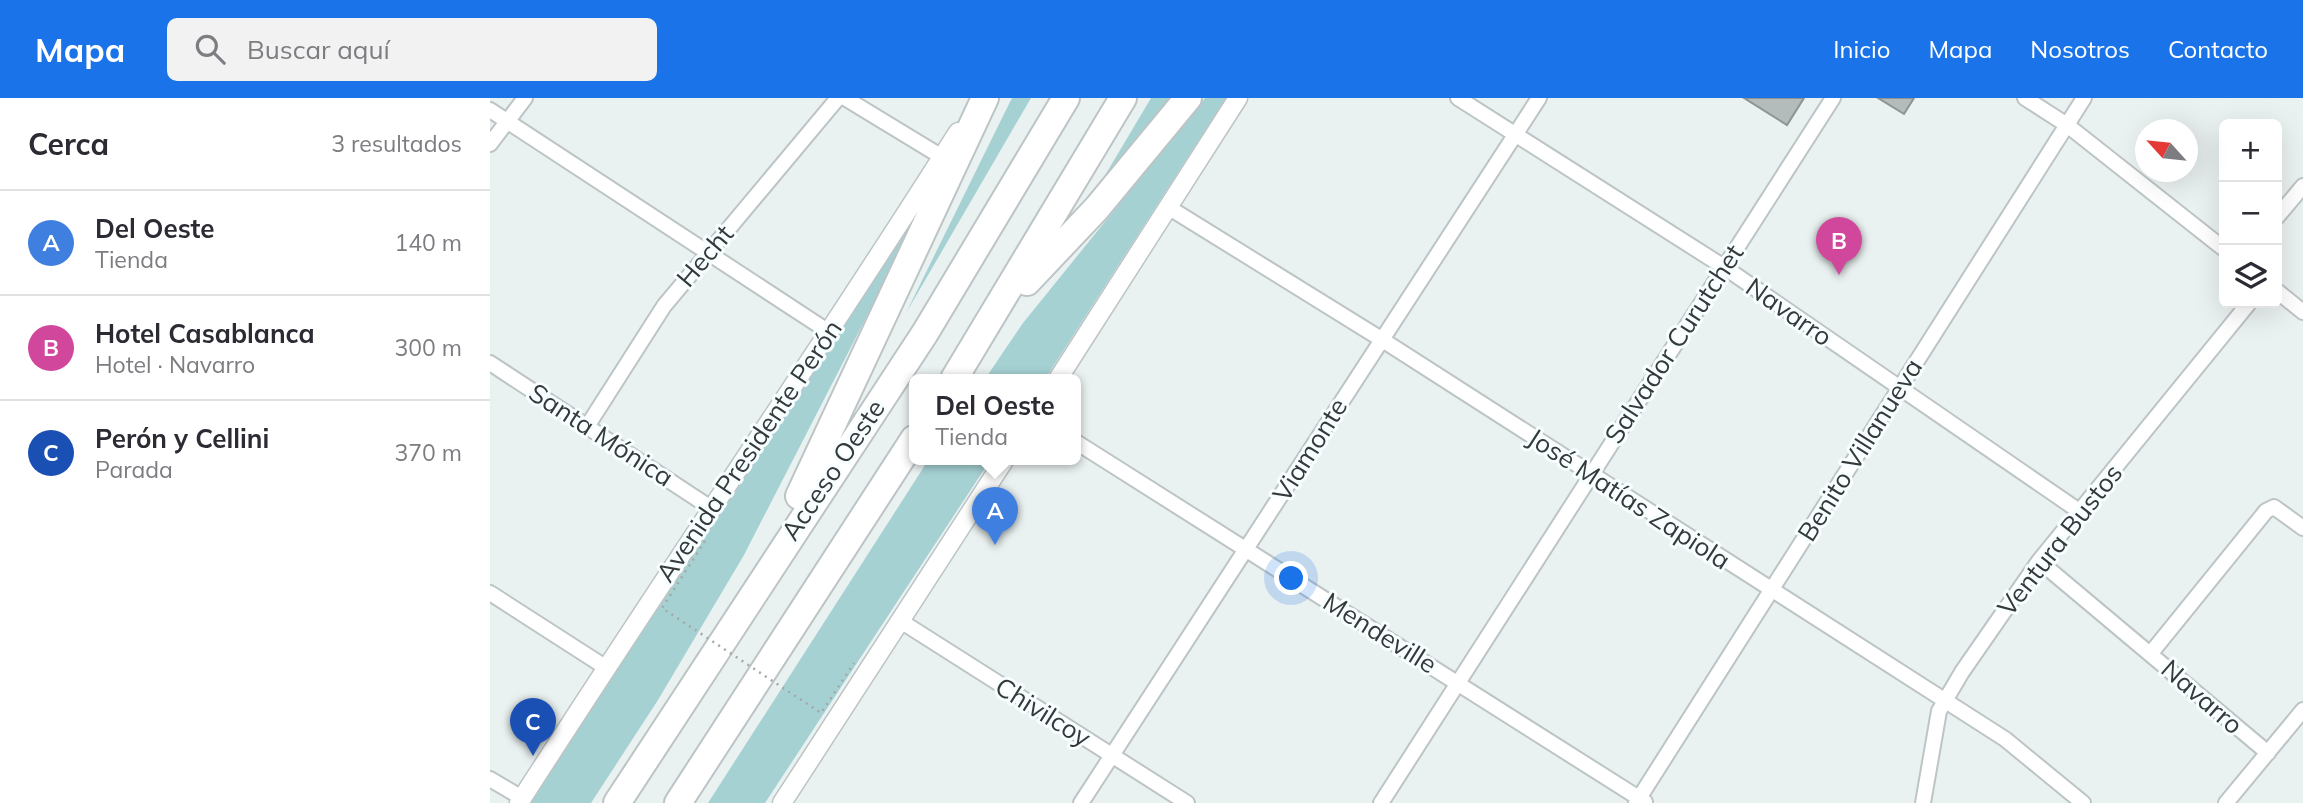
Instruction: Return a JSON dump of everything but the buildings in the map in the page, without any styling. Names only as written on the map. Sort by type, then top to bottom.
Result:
[{"type":"highway","points":[[743,607],[811,472],[985,98]]},
{"type":"highway","name":"Acceso Oeste","points":[[617,803],[925,333],[1066,98]]},
{"type":"highway","points":[[957,374],[1124,98]]},
{"type":"highway","points":[[992,319],[1097,208],[1188,98]]},
{"type":"highway","name":"Acceso Oeste","points":[[678,803],[909,448]]},
{"type":"street","points":[[490,144],[525,98]]},
{"type":"street","name":"Hecht","points":[[588,425],[664,306],[838,98]]},
{"type":"street","points":[[845,98],[942,157]]},
{"type":"street","name":"Avenida Presidente Perón","points":[[521,800],[605,667],[829,332],[979,98]]},
{"type":"street","points":[[1061,374],[1238,98]]},
{"type":"street","name":"Navarro","points":[[1458,98],[1724,267],[2079,511]]},
{"type":"street","name":"Viamonte","points":[[1082,803],[1539,98]]},
{"type":"street","name":"Salvador Curutchet","points":[[1381,803],[1590,473],[1833,98]]},
{"type":"street","points":[[2025,98],[2067,125],[2219,245]]},
{"type":"street","name":"Benito Villanueva","points":[[1641,801],[1770,591],[2084,98]]},
{"type":"street","points":[[490,110],[829,332]]},
{"type":"street","points":[[2282,211],[2303,186]]},
{"type":"street","name":"José Matías Zapiola","points":[[1168,207],[1381,339],[1770,591],[2005,739],[2083,803]]},
{"type":"street","points":[[2282,295],[2303,312]]},
{"type":"street","name":"Ventura Bustos","points":[[1923,803],[1937,721],[1945,700],[2039,561],[2245,308]]},
{"type":"street","name":"Santa Mónica","points":[[490,363],[711,508]]},
{"type":"street","name":"Mendeville","points":[[1081,445],[1458,681],[1641,801]]},
{"type":"street","points":[[782,803],[1001,465]]},
{"type":"street","points":[[2151,653],[2266,511],[2274,507],[2303,528]]},
{"type":"street","name":"Navarro","points":[[2039,561],[2267,753]]},
{"type":"street","points":[[490,593],[605,667]]},
{"type":"street","name":"Chivilcoy","points":[[899,621],[1187,803]]},
{"type":"street","points":[[2226,803],[2303,710]]},
{"type":"street","points":[[490,779],[521,800]]},
{"type":"path","points":[[705,541],[662,608],[821,713],[854,663]]},
{"type":"shaded area","points":[[1012,98],[1031,98],[906,313],[1002,118]]},
{"type":"shaded area","points":[[1151,98],[1178,98],[1088,204]]},
{"type":"shaded area","points":[[1205,98],[1226,98],[1048,374],[988,374],[1023,323]]},
{"type":"shaded area","points":[[928,188],[904,244],[744,555],[658,700],[591,803],[527,803]]},
{"type":"shaded area","points":[[925,465],[987,465],[765,803],[708,803]]},
{"type":"place","name":"Hotel Casablanca","points":[[1839,275]]},
{"type":"place","name":"Del Oeste","points":[[995,545]]},
{"type":"place","name":"Perón y Cellini","points":[[533,756]]}]
